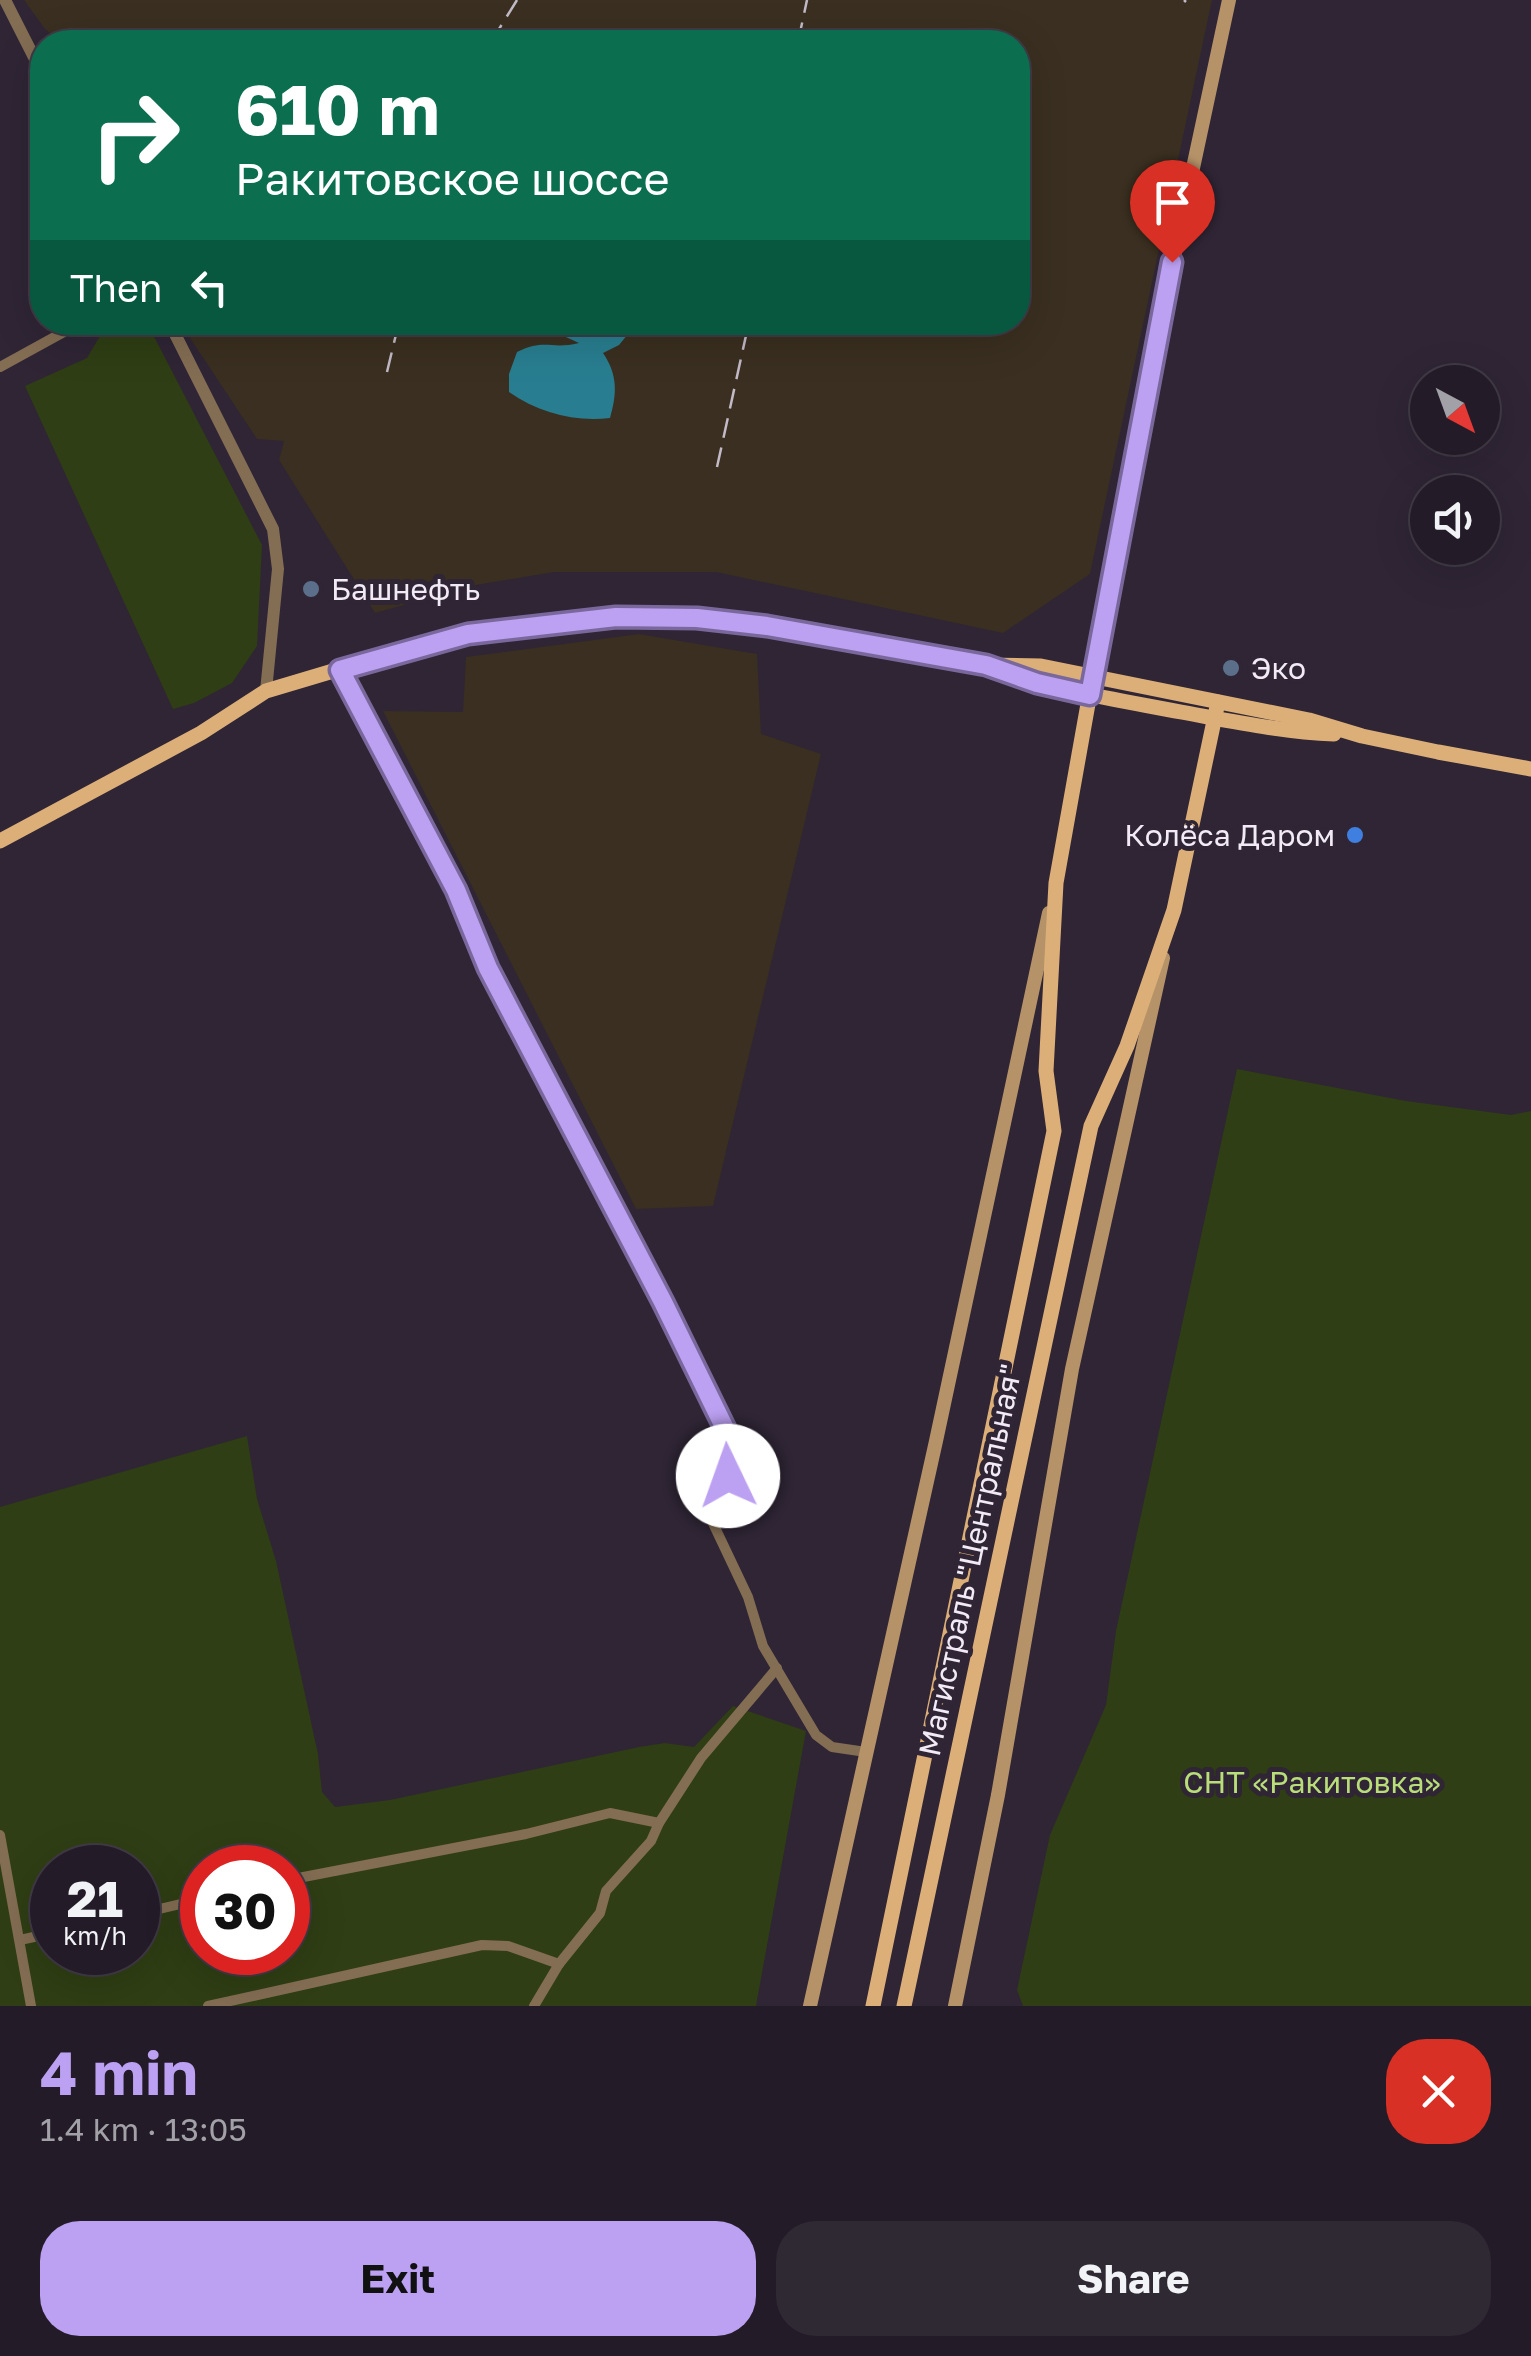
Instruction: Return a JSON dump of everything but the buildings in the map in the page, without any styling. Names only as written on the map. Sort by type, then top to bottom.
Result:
[{"type":"main road","points":[[1093,676],[1162,312],[1229,0]]},
{"type":"main road","points":[[0,841],[186,742],[266,691],[468,634],[616,617],[697,618],[767,626],[986,665],[1042,666],[1313,733],[1362,736],[1531,769]]},
{"type":"main road","points":[[986,665],[1037,683],[1090,695],[1216,710]]},
{"type":"main road","name":"Магистраль \"Центральная\"","points":[[873,2006],[1054,1132],[1046,1071],[1056,883],[1093,676]]},
{"type":"main road","name":"Магистраль \"Центральная\"","points":[[904,2006],[1091,1126],[1127,1046],[1174,910],[1216,710]]},
{"type":"main road","points":[[810,2006],[1056,883]]},
{"type":"main road","points":[[955,2006],[998,1795],[1072,1369],[1174,910]]},
{"type":"street","points":[[6,0],[30,49]]},
{"type":"street","points":[[0,367],[58,335]]},
{"type":"street","points":[[176,335],[274,529],[278,569],[266,691]]},
{"type":"street","points":[[340,670],[456,890],[488,968],[663,1302],[735,1449],[728,1476],[715,1498],[711,1519],[748,1597],[763,1646],[816,1735],[832,1747],[866,1752]]},
{"type":"street","points":[[534,2006],[559,1964],[600,1913],[606,1891],[652,1841],[659,1823],[701,1758],[777,1668]]},
{"type":"street","points":[[310,1876],[526,1834],[610,1813],[659,1823]]},
{"type":"street","points":[[0,1835],[31,2006]]},
{"type":"street","points":[[20,1940],[30,1938]]},
{"type":"street","points":[[208,2006],[482,1945],[508,1946],[559,1964]]},
{"type":"shaded area","points":[[24,0],[1212,0],[1090,574],[1003,633],[716,572],[554,572],[476,585],[375,613],[279,460],[284,441],[257,439],[188,335],[1030,335],[1030,30],[45,29]]},
{"type":"shaded area","points":[[639,634],[757,654],[761,734],[821,754],[713,1206],[636,1209],[383,711],[463,712],[466,657]]},
{"type":"green space","points":[[101,335],[153,335],[262,545],[257,646],[232,683],[173,709],[25,386],[87,358]]},
{"type":"green space","name":"СНТ «Ракитовка»","points":[[1237,1069],[1406,1101],[1511,1115],[1531,1111],[1531,2006],[1023,2006],[1017,1990],[1050,1835],[1106,1705],[1116,1631]]},
{"type":"green space","points":[[247,1436],[257,1499],[276,1561],[318,1754],[322,1792],[335,1807],[390,1800],[639,1747],[665,1743],[694,1747],[733,1706],[806,1731],[756,2006],[0,2006],[0,1507]]},
{"type":"water","points":[[561,335],[627,335],[619,345],[603,353],[615,385],[610,418],[583,419],[557,414],[509,392],[509,374],[517,352],[535,346],[579,343]]},
{"type":"railway","points":[[498,30],[517,0]]},
{"type":"railway","points":[[801,30],[807,0]]},
{"type":"railway","points":[[387,372],[396,335]]},
{"type":"railway","points":[[717,467],[746,335]]},
{"type":"place","name":"Башнефть","points":[[311,589]]},
{"type":"place","name":"Эко","points":[[1231,668]]},
{"type":"place","name":"Колёса Даром","points":[[1355,835]]},
{"type":"route","points":[[728,1476],[735,1449],[663,1302],[488,968],[456,890],[340,670],[468,634],[616,617],[697,618],[767,626],[986,665],[1037,683],[1090,695],[1172,262]]}]
